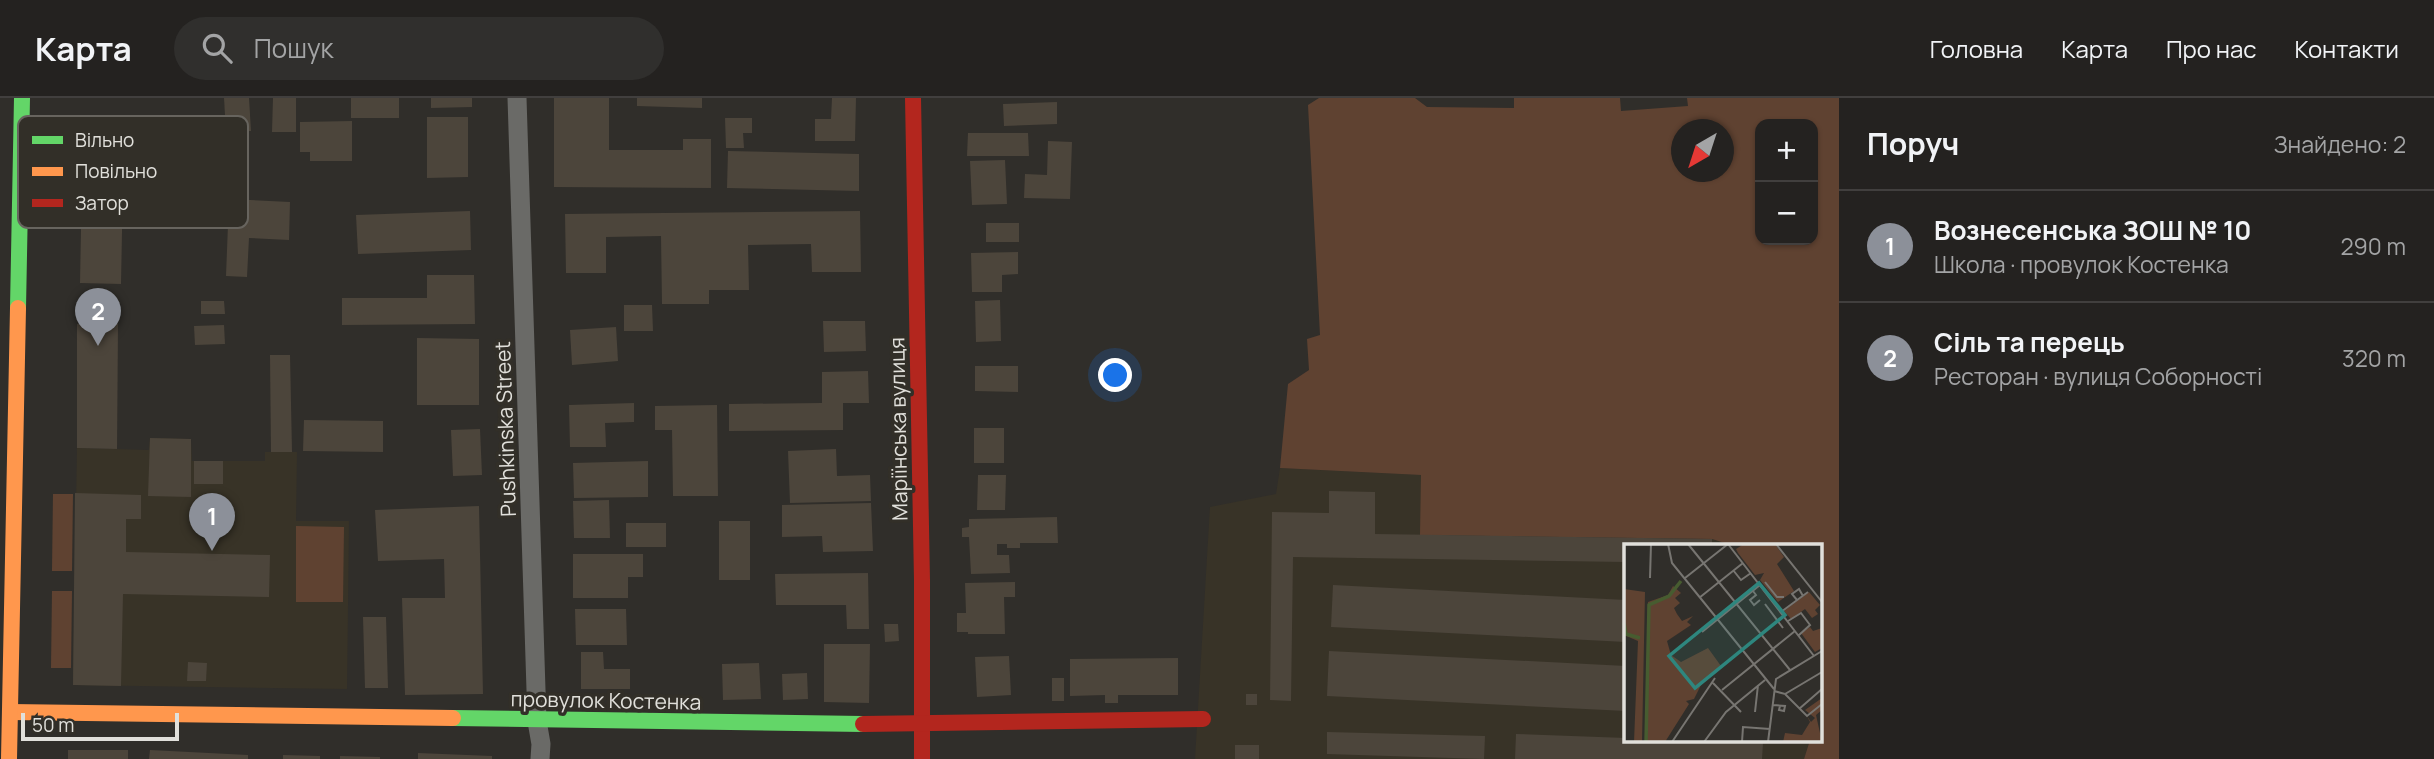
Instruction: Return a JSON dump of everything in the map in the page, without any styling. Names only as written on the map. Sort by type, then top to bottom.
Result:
[{"type":"main road","points":[[22,98],[22,116]]},
{"type":"main road","name":"Маріїнська вулиця","points":[[913,98],[922,759]]},
{"type":"main road","points":[[9,759],[19,228]]},
{"type":"main road","name":"провулок Костенка","points":[[10,712],[537,721],[923,723],[1202,719]]},
{"type":"street","name":"Pushkinska Street","points":[[517,98],[540,759]]},
{"type":"shaded area","points":[[1319,98],[1415,98],[1427,107],[1514,108],[1514,98],[1620,98],[1621,111],[1688,106],[1687,98],[1839,98],[1839,759],[1804,759],[1809,742],[1822,742],[1822,544],[1728,544],[1712,539],[1420,535],[1421,475],[1280,468],[1288,384],[1309,370],[1307,339],[1320,335],[1308,105]]},
{"type":"shaded area","points":[[150,438],[191,439],[192,461],[265,461],[265,452],[297,452],[296,521],[349,521],[347,689],[73,685],[77,448],[149,450]]},
{"type":"shaded area","points":[[1280,468],[1422,475],[1421,535],[1712,539],[1728,544],[1624,544],[1624,742],[1809,742],[1804,759],[1195,759],[1210,507],[1276,494]]},
{"type":"shaded area","points":[[53,494],[73,494],[72,571],[52,571]]},
{"type":"shaded area","points":[[296,526],[344,527],[343,602],[296,602]]},
{"type":"shaded area","points":[[52,591],[72,591],[71,668],[51,668]]},
{"type":"building","points":[[224,98],[249,98],[251,131],[248,131],[248,116],[225,116]]},
{"type":"building","points":[[273,98],[296,98],[296,132],[272,132]]},
{"type":"building","points":[[351,98],[399,98],[399,118],[351,118]]},
{"type":"building","points":[[431,98],[472,98],[472,107],[431,108]]},
{"type":"building","points":[[554,98],[609,98],[609,150],[683,150],[683,139],[711,139],[711,188],[554,187]]},
{"type":"building","points":[[637,98],[702,98],[702,108],[637,106]]},
{"type":"building","points":[[832,98],[856,98],[855,141],[815,141],[815,119],[831,119]]},
{"type":"building","points":[[1057,102],[1057,124],[1004,126],[1003,104]]},
{"type":"building","points":[[427,117],[468,117],[468,177],[427,178]]},
{"type":"building","points":[[725,118],[752,118],[752,133],[743,133],[744,148],[726,148]]},
{"type":"building","points":[[352,121],[352,161],[310,161],[310,152],[300,152],[300,122]]},
{"type":"building","points":[[968,133],[1028,133],[1029,156],[967,156]]},
{"type":"building","points":[[1048,141],[1072,142],[1070,199],[1024,198],[1025,174],[1047,175]]},
{"type":"building","points":[[728,151],[859,154],[859,191],[727,188]]},
{"type":"building","points":[[1005,160],[1007,204],[972,205],[970,161]]},
{"type":"building","points":[[248,200],[290,202],[289,240],[249,238],[247,277],[226,276],[228,228],[248,228]]},
{"type":"building","points":[[470,211],[471,250],[358,254],[356,215]]},
{"type":"building","points":[[860,211],[861,272],[812,272],[811,244],[748,245],[749,290],[709,290],[709,304],[662,304],[661,236],[606,237],[606,273],[566,273],[565,214]]},
{"type":"building","points":[[986,223],[1019,223],[1019,242],[986,242]]},
{"type":"building","points":[[81,228],[122,228],[121,284],[80,283]]},
{"type":"building","points":[[1018,252],[1018,274],[1002,275],[1002,292],[972,292],[971,253]]},
{"type":"building","points":[[427,275],[474,275],[475,324],[342,325],[342,298],[427,298]]},
{"type":"building","points":[[1000,300],[1001,341],[976,342],[975,301]]},
{"type":"building","points":[[201,301],[224,301],[225,314],[201,314]]},
{"type":"building","points":[[624,305],[652,305],[653,331],[624,331]]},
{"type":"building","points":[[823,321],[865,321],[866,351],[824,352]]},
{"type":"building","points":[[77,324],[118,324],[117,449],[77,448]]},
{"type":"building","points":[[224,325],[225,344],[195,345],[194,326]]},
{"type":"building","points":[[616,327],[618,361],[572,365],[570,330]]},
{"type":"building","points":[[417,338],[479,339],[479,405],[417,405]]},
{"type":"building","points":[[270,355],[290,355],[292,452],[271,452]]},
{"type":"building","points":[[975,366],[1018,366],[1018,392],[975,391]]},
{"type":"building","points":[[868,371],[869,403],[843,403],[843,430],[729,431],[729,404],[822,403],[822,372]]},
{"type":"building","points":[[634,403],[634,422],[605,423],[606,447],[570,447],[569,405]]},
{"type":"building","points":[[717,405],[718,496],[673,496],[672,430],[655,430],[655,406]]},
{"type":"building","points":[[304,420],[383,421],[383,452],[303,451]]},
{"type":"building","points":[[974,428],[1004,428],[1004,463],[974,463]]},
{"type":"building","points":[[480,429],[482,475],[453,476],[451,430]]},
{"type":"building","points":[[150,438],[191,439],[191,497],[148,496]]},
{"type":"building","points":[[836,449],[837,476],[870,475],[871,501],[790,503],[788,451]]},
{"type":"building","points":[[194,461],[223,461],[223,484],[194,484]]},
{"type":"building","points":[[648,461],[648,497],[574,498],[573,463]]},
{"type":"building","points":[[978,475],[1006,475],[1005,510],[977,510]]},
{"type":"building","points":[[1329,491],[1375,492],[1375,534],[1712,539],[1712,544],[1624,544],[1624,562],[1293,557],[1291,701],[1270,700],[1272,512],[1329,513]]},
{"type":"building","points":[[75,493],[141,495],[141,519],[126,519],[126,552],[270,555],[269,597],[123,594],[121,686],[73,685]]},
{"type":"building","points":[[609,500],[610,538],[574,538],[573,501]]},
{"type":"building","points":[[871,503],[873,551],[823,552],[822,536],[782,537],[782,505]]},
{"type":"building","points":[[479,506],[483,694],[405,695],[402,598],[445,598],[444,559],[378,561],[375,510]]},
{"type":"building","points":[[1057,517],[1058,543],[1020,543],[1020,548],[1007,548],[1007,544],[997,544],[997,555],[1009,555],[1010,573],[971,574],[969,537],[962,537],[962,528],[969,527],[969,519]]},
{"type":"building","points":[[719,521],[750,521],[750,580],[719,580]]},
{"type":"building","points":[[626,523],[666,523],[666,547],[626,547]]},
{"type":"building","points":[[573,554],[643,554],[643,577],[628,577],[628,598],[573,598]]},
{"type":"building","points":[[868,573],[869,629],[847,629],[846,605],[776,605],[775,574]]},
{"type":"building","points":[[1015,582],[1015,597],[1004,597],[1005,634],[957,632],[957,613],[966,613],[965,583]]},
{"type":"building","points":[[1333,585],[1624,600],[1624,642],[1331,627]]},
{"type":"building","points":[[575,609],[626,609],[627,645],[576,645]]},
{"type":"building","points":[[363,617],[386,617],[388,688],[365,688]]},
{"type":"building","points":[[884,624],[898,624],[899,641],[885,642]]},
{"type":"building","points":[[824,644],[870,644],[869,703],[824,702]]},
{"type":"building","points":[[1329,651],[1624,666],[1624,711],[1327,696]]},
{"type":"building","points":[[581,652],[603,652],[604,669],[630,669],[630,689],[581,689]]},
{"type":"building","points":[[1009,656],[1011,695],[977,697],[975,657]]},
{"type":"building","points":[[1178,658],[1178,695],[1118,695],[1118,703],[1105,703],[1105,695],[1070,696],[1070,659]]},
{"type":"building","points":[[188,662],[207,663],[206,681],[187,681]]},
{"type":"building","points":[[759,663],[761,699],[723,700],[722,664]]},
{"type":"building","points":[[807,673],[808,699],[783,700],[782,674]]},
{"type":"building","points":[[1052,678],[1064,678],[1064,701],[1052,701]]},
{"type":"building","points":[[1246,694],[1257,694],[1257,705],[1246,705]]},
{"type":"building","points":[[1327,732],[1485,736],[1484,759],[1327,754]]},
{"type":"building","points":[[1516,734],[1624,738],[1624,742],[1763,743],[1762,759],[1515,759]]},
{"type":"building","points":[[1235,745],[1259,745],[1259,759],[1235,759]]},
{"type":"building","points":[[68,750],[128,750],[128,759],[68,759]]},
{"type":"building","points":[[150,750],[248,755],[248,759],[149,759]]},
{"type":"building","points":[[418,753],[492,756],[492,759],[418,759]]},
{"type":"building","points":[[283,755],[320,756],[320,759],[283,759]]},
{"type":"building","points":[[340,756],[380,757],[380,759],[340,759]]},
{"type":"traffic: fast","points":[[22,98],[22,116]]},
{"type":"traffic: fast","points":[[18,308],[20,228]]},
{"type":"traffic: fast","points":[[453,718],[863,724]]},
{"type":"traffic: slow","points":[[9,759],[18,308]]},
{"type":"traffic: slow","points":[[10,712],[453,718]]},
{"type":"traffic: jam","points":[[913,98],[922,580],[922,759]]},
{"type":"traffic: jam","points":[[863,724],[1203,719]]},
{"type":"place","name":"Сіль та перець","points":[[98,346]]},
{"type":"place","name":"Вознесенська ЗОШ № 10","points":[[212,551]]}]
